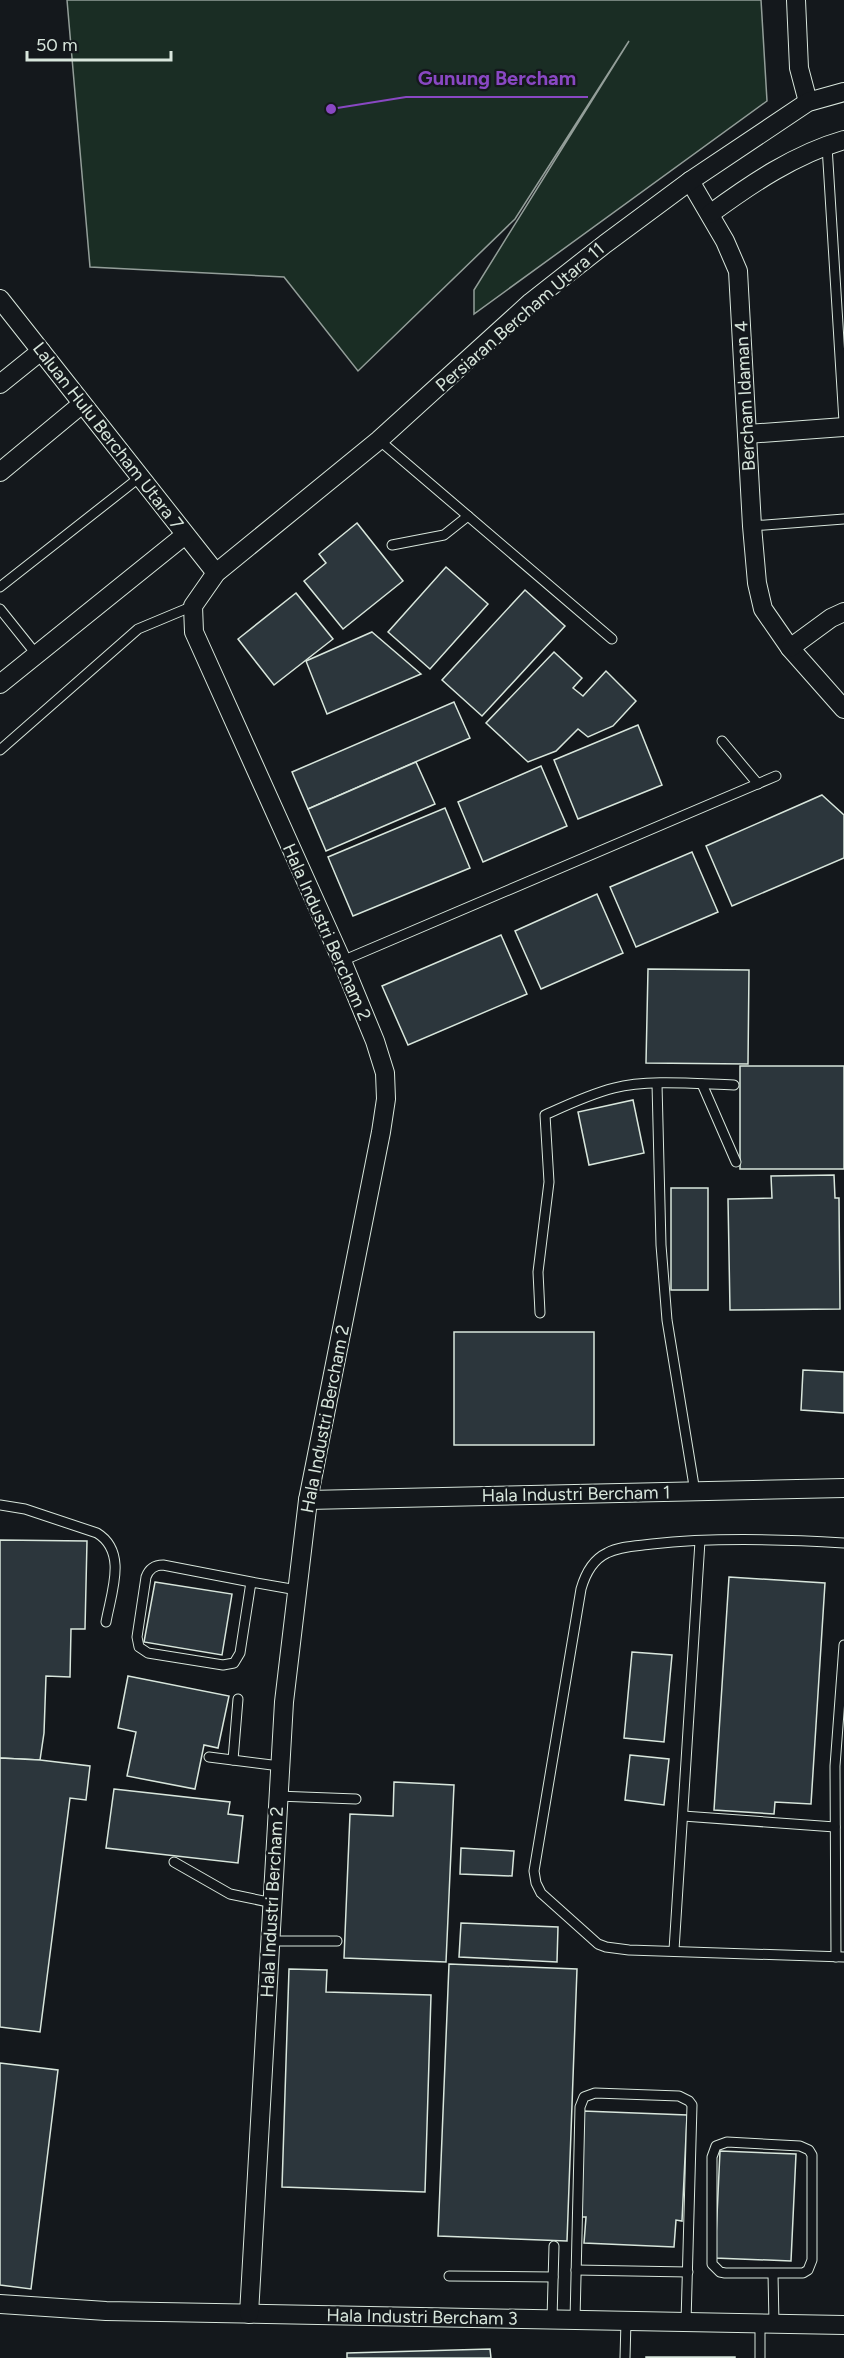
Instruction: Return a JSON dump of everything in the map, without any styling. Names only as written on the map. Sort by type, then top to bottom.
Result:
[{"type":"street","points":[[796,0],[799,68],[808,102]]},
{"type":"street","name":"Persiaran Bercham Utara 11","points":[[216,573],[379,440],[531,302],[605,244],[690,181],[808,102],[844,92]]},
{"type":"street","points":[[710,214],[732,197],[799,157],[835,142]]},
{"type":"street","name":"Bercham Idaman 4","points":[[690,181],[733,256],[738,271],[752,526],[757,583],[763,609],[790,648],[843,708]]},
{"type":"street","name":"Laluan Hulu Bercham Utara 7","points":[[0,299],[216,573]]},
{"type":"street","points":[[0,384],[41,351]]},
{"type":"street","points":[[0,472],[82,404]]},
{"type":"street","points":[[747,434],[844,427]]},
{"type":"street","points":[[0,684],[185,535]]},
{"type":"street","points":[[193,606],[216,573]]},
{"type":"street","name":"Hala Industri Bercham 2","points":[[193,606],[194,632],[342,961],[375,1041],[385,1073],[386,1099],[308,1500],[284,1702],[249,2314]]},
{"type":"street","points":[[790,648],[831,618],[844,612]]},
{"type":"street","name":"Hala Industri Bercham 1","points":[[308,1500],[844,1488]]},
{"type":"street","name":"Hala Industri Bercham 3","points":[[0,2304],[106,2311],[844,2325]]},
{"type":"lane","points":[[835,142],[844,422]]},
{"type":"lane","points":[[379,440],[612,639]]},
{"type":"lane","points":[[0,587],[140,477]]},
{"type":"lane","points":[[392,544],[444,535],[468,516]]},
{"type":"lane","points":[[752,526],[844,519]]},
{"type":"lane","points":[[0,750],[138,629],[193,606]]},
{"type":"lane","points":[[0,609],[36,654]]},
{"type":"lane","points":[[722,741],[758,784]]},
{"type":"lane","points":[[342,961],[776,777]]},
{"type":"lane","points":[[540,1313],[538,1272],[549,1182],[545,1115],[589,1095],[615,1087],[636,1084],[734,1085]]},
{"type":"lane","points":[[657,1084],[661,1245],[667,1320],[696,1492]]},
{"type":"lane","points":[[702,1084],[736,1162]]},
{"type":"lane","points":[[0,1504],[26,1509],[106,1538],[112,1547],[116,1568],[106,1622]]},
{"type":"lane","points":[[844,1543],[789,1539],[700,1541],[628,1547],[607,1553],[595,1562],[585,1576],[581,1589],[534,1871],[541,1893],[598,1944],[617,1949],[840,1957],[835,1766],[842,1697],[844,1645]]},
{"type":"lane","points":[[674,1950],[700,1541]]},
{"type":"lane","points":[[251,1581],[240,1653],[234,1663],[223,1665],[148,1653],[139,1647],[136,1637],[144,1587],[148,1572],[152,1568],[163,1565],[251,1581],[297,1590]]},
{"type":"lane","points":[[234,1761],[238,1699]]},
{"type":"lane","points":[[209,1758],[279,1766]]},
{"type":"lane","points":[[277,1796],[356,1799]]},
{"type":"lane","points":[[683,1816],[836,1827]]},
{"type":"lane","points":[[174,1862],[230,1894],[273,1903]]},
{"type":"lane","points":[[271,1941],[337,1941]]},
{"type":"lane","points":[[575,2320],[580,2107],[584,2097],[595,2093],[679,2096],[692,2105],[686,2322]]},
{"type":"lane","points":[[721,2143],[800,2146],[809,2150],[812,2155],[811,2265],[803,2273],[773,2274],[725,2273],[720,2272],[712,2264],[712,2157],[716,2146],[721,2143]]},
{"type":"lane","points":[[552,2319],[554,2246]]},
{"type":"lane","points":[[576,2270],[688,2272]]},
{"type":"lane","points":[[760,2358],[773,2274]]},
{"type":"lane","points":[[449,2276],[554,2277]]},
{"type":"lane","points":[[625,2358],[626,2321]]},
{"type":"green space","points":[[67,0],[761,0],[767,101],[474,314],[474,290],[629,41],[515,219],[358,371],[284,277],[90,267]]},
{"type":"building","points":[[357,523],[403,581],[343,629],[304,581],[326,563],[319,554]]},
{"type":"building","points":[[446,567],[488,604],[430,669],[388,632]]},
{"type":"building","points":[[525,590],[565,626],[482,716],[442,680]]},
{"type":"building","points":[[296,593],[333,639],[274,685],[238,639]]},
{"type":"building","points":[[372,632],[421,674],[327,714],[306,661]]},
{"type":"building","points":[[554,652],[582,678],[573,688],[583,696],[606,671],[636,701],[613,726],[588,737],[578,729],[556,751],[528,762],[486,723]]},
{"type":"building","points":[[454,702],[470,738],[308,809],[292,772]]},
{"type":"building","points":[[638,725],[662,785],[578,819],[554,760]]},
{"type":"building","points":[[416,762],[435,804],[326,851],[308,809]]},
{"type":"building","points":[[541,766],[567,826],[483,862],[458,802]]},
{"type":"building","points":[[822,795],[844,815],[844,858],[732,906],[706,846]]},
{"type":"building","points":[[445,808],[470,868],[353,916],[328,857]]},
{"type":"building","points":[[692,852],[718,912],[636,947],[610,887]]},
{"type":"building","points":[[597,894],[623,953],[541,989],[515,931]]},
{"type":"building","points":[[501,935],[527,994],[408,1045],[382,986]]},
{"type":"building","points":[[648,969],[749,970],[748,1064],[646,1063]]},
{"type":"building","points":[[740,1066],[844,1066],[844,1169],[740,1169]]},
{"type":"building","points":[[633,1100],[644,1153],[589,1165],[578,1112]]},
{"type":"building","points":[[834,1175],[835,1198],[839,1198],[840,1309],[730,1310],[728,1199],[772,1198],[771,1176]]},
{"type":"building","points":[[671,1188],[708,1188],[708,1290],[671,1290]]},
{"type":"building","points":[[454,1332],[594,1332],[594,1445],[454,1445]]},
{"type":"building","points":[[803,1370],[844,1372],[844,1413],[801,1410]]},
{"type":"building","points":[[0,1540],[87,1541],[85,1629],[71,1629],[70,1677],[46,1676],[44,1733],[40,1760],[0,1758]]},
{"type":"building","points":[[729,1577],[825,1583],[811,1804],[775,1802],[774,1814],[714,1810]]},
{"type":"building","points":[[155,1582],[232,1594],[222,1655],[144,1642]]},
{"type":"building","points":[[632,1652],[672,1655],[664,1742],[624,1738]]},
{"type":"building","points":[[128,1676],[229,1696],[218,1748],[204,1745],[195,1789],[127,1776],[136,1732],[118,1728]]},
{"type":"building","points":[[630,1755],[669,1759],[664,1805],[625,1800]]},
{"type":"building","points":[[0,1758],[90,1766],[86,1800],[70,1798],[40,2032],[0,2027]]},
{"type":"building","points":[[394,1782],[454,1785],[446,1962],[344,1958],[350,1814],[393,1816]]},
{"type":"building","points":[[114,1789],[230,1802],[228,1814],[243,1816],[238,1863],[106,1848]]},
{"type":"building","points":[[461,1848],[514,1851],[512,1876],[460,1874]]},
{"type":"building","points":[[461,1923],[558,1927],[557,1962],[459,1957]]},
{"type":"building","points":[[449,1964],[577,1969],[567,2241],[438,2236]]},
{"type":"building","points":[[289,1969],[327,1970],[326,1992],[431,1995],[425,2192],[282,2187]]},
{"type":"building","points":[[0,2063],[58,2070],[31,2289],[0,2285]]},
{"type":"building","points":[[583,2111],[687,2115],[682,2221],[676,2220],[674,2247],[584,2243],[586,2217],[578,2217]]},
{"type":"building","points":[[720,2151],[796,2154],[791,2261],[715,2258]]},
{"type":"building","points":[[490,2349],[491,2358],[347,2358],[347,2353]]},
{"type":"building","points":[[735,2357],[735,2358],[646,2358]]},
{"type":"place","name":"Gunung Bercham","points":[[331,109]]}]
